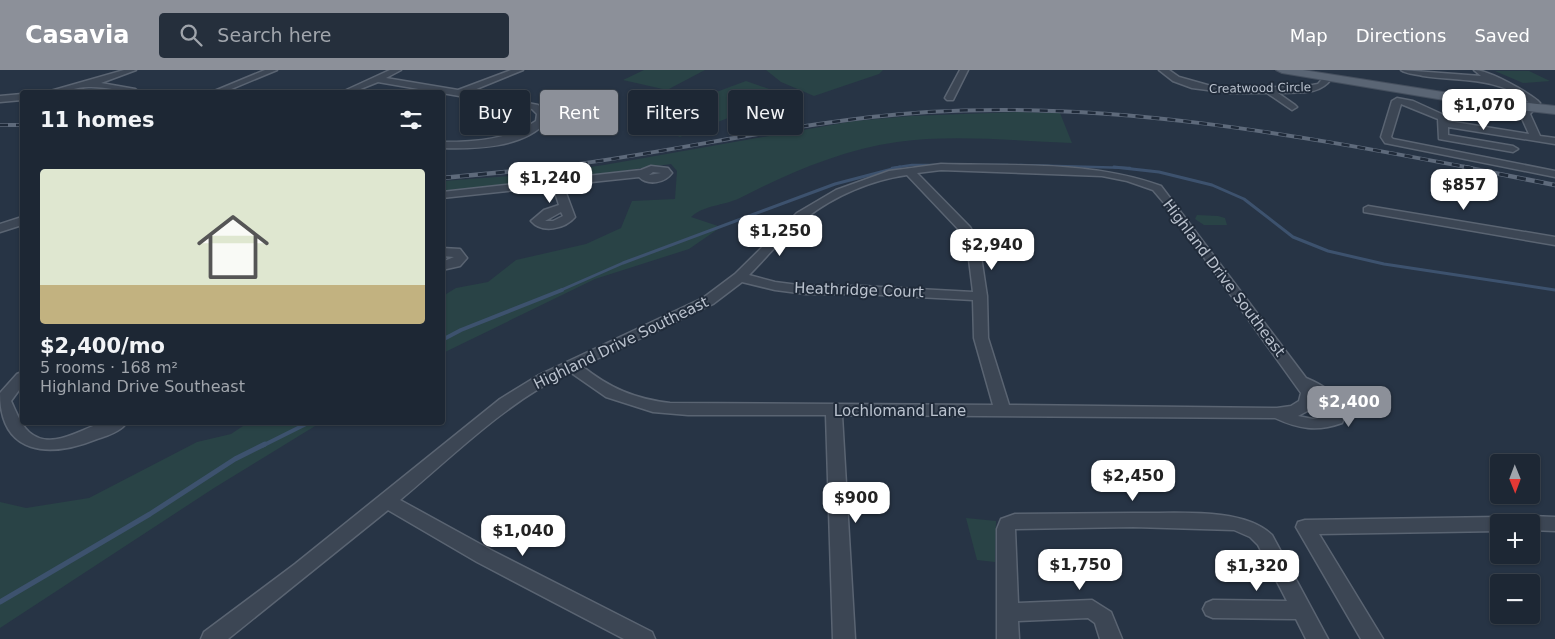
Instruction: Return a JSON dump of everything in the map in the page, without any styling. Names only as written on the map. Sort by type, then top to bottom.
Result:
[{"type":"main road","points":[[1282,70],[1527,111]]},
{"type":"main road","points":[[1303,70],[1527,111],[1555,110]]},
{"type":"street","points":[[62,90],[91,84],[132,70]]},
{"type":"street","points":[[222,90],[273,70]]},
{"type":"street","points":[[351,90],[397,70]]},
{"type":"street","points":[[459,92],[519,70]]},
{"type":"street","points":[[950,98],[964,70]]},
{"type":"street","name":"Creatwood Circle","points":[[1163,70],[1175,81],[1198,88],[1315,88],[1321,86],[1328,78]]},
{"type":"street","points":[[1405,70],[1452,78],[1494,81]]},
{"type":"street","points":[[1478,70],[1512,92],[1527,111],[1520,117],[1521,120],[1534,133]]},
{"type":"street","points":[[377,79],[529,105],[542,112],[543,119],[530,129],[505,139],[473,144],[445,145]]},
{"type":"street","points":[[91,84],[124,90]]},
{"type":"street","points":[[1267,89],[1292,107]]},
{"type":"street","points":[[0,98],[20,96]]},
{"type":"street","points":[[1513,149],[1443,137],[1444,123],[1441,117],[1410,104],[1397,101],[1386,139],[1397,144],[1555,174]]},
{"type":"street","points":[[1444,123],[1510,134],[1534,133],[1555,141]]},
{"type":"street","points":[[1510,134],[1516,160]]},
{"type":"street","name":"Highland Drive Southeast","points":[[212,639],[388,501],[506,403],[537,382],[708,301],[740,277],[801,216],[840,192],[889,174],[942,166],[1102,173],[1130,178],[1157,188],[1174,208],[1309,393],[1307,404],[1295,411],[1277,413],[1240,412]]},
{"type":"street","points":[[908,170],[966,230],[973,243],[980,296],[981,338],[1003,410]]},
{"type":"street","points":[[445,195],[643,173]]},
{"type":"street","points":[[557,183],[565,207]]},
{"type":"street","points":[[1368,210],[1555,241]]},
{"type":"street","points":[[0,228],[20,222]]},
{"type":"street","points":[[445,252],[456,252],[461,258],[455,263],[445,265]]},
{"type":"street","name":"Heathridge Court","points":[[740,277],[775,286],[806,290],[862,290],[980,296]]},
{"type":"street","name":"Lochlomand Lane","points":[[571,365],[606,392],[625,401],[656,408],[834,412],[1003,410],[1240,412]]},
{"type":"street","points":[[20,380],[11,388],[3,402],[22,436],[32,441],[60,444],[80,441],[114,425]]},
{"type":"street","points":[[1277,413],[1310,424],[1322,425],[1336,420],[1339,410],[1332,400],[1320,391],[1302,382]]},
{"type":"street","points":[[834,412],[844,639]]},
{"type":"street","points":[[388,501],[484,556],[644,639]]},
{"type":"street","points":[[1008,639],[1006,529],[1008,524],[1015,521],[1133,520],[1236,522],[1246,525],[1257,532],[1264,540],[1317,639]]},
{"type":"street","points":[[1540,523],[1555,524]]},
{"type":"street","points":[[1372,639],[1305,527],[1490,524]]},
{"type":"street","points":[[1008,612],[1092,609],[1104,618],[1111,639]]},
{"type":"street","points":[[1213,609],[1300,610]]},
{"type":"green space","points":[[644,70],[705,70],[667,90],[623,80]]},
{"type":"green space","points":[[766,70],[883,70],[879,74],[814,96],[781,82]]},
{"type":"green space","points":[[1495,71],[1529,71],[1550,81],[1523,83]]},
{"type":"green space","points":[[746,81],[772,90],[728,90],[728,118],[718,122],[718,91]]},
{"type":"green space","points":[[1016,112],[1060,113],[1072,143],[940,138],[897,142],[836,157],[796,171],[734,201],[696,213],[691,217],[721,227],[689,249],[595,279],[445,352],[445,295],[456,288],[488,282],[516,260],[586,244],[621,228],[632,201],[675,199],[677,171],[671,164],[552,181],[445,192],[445,181],[549,173],[604,165],[774,135],[803,135],[803,130],[854,121],[911,116]]},
{"type":"green space","points":[[1197,215],[1225,218],[1227,225],[1204,225],[1195,219]]},
{"type":"green space","points":[[244,425],[317,425],[214,488],[0,628],[0,502],[26,508],[89,498],[197,442],[231,434]]},
{"type":"green space","points":[[966,518],[996,521],[995,562],[977,560]]},
{"type":"waterway","points":[[892,168],[912,165],[1008,165]]},
{"type":"waterway","points":[[1020,165],[1121,168]]},
{"type":"waterway","points":[[559,291],[623,263],[835,184],[900,167]]},
{"type":"waterway","points":[[1114,167],[1121,168]]},
{"type":"waterway","points":[[1121,168],[1130,168]]},
{"type":"waterway","points":[[1121,168],[1159,172],[1212,185],[1244,199],[1293,237],[1328,251],[1384,264],[1555,290]]},
{"type":"waterway","points":[[445,338],[461,330],[562,290]]},
{"type":"waterway","points":[[262,446],[304,425]]},
{"type":"waterway","points":[[0,602],[150,514],[235,459],[265,444]]},
{"type":"railway","points":[[548,168],[596,162],[832,122],[928,112],[996,110],[1064,111],[1201,123],[1336,143],[1471,168]]},
{"type":"railway","points":[[0,125],[20,125]]},
{"type":"railway","points":[[445,178],[559,167]]},
{"type":"railway","points":[[1464,167],[1555,185]]}]
